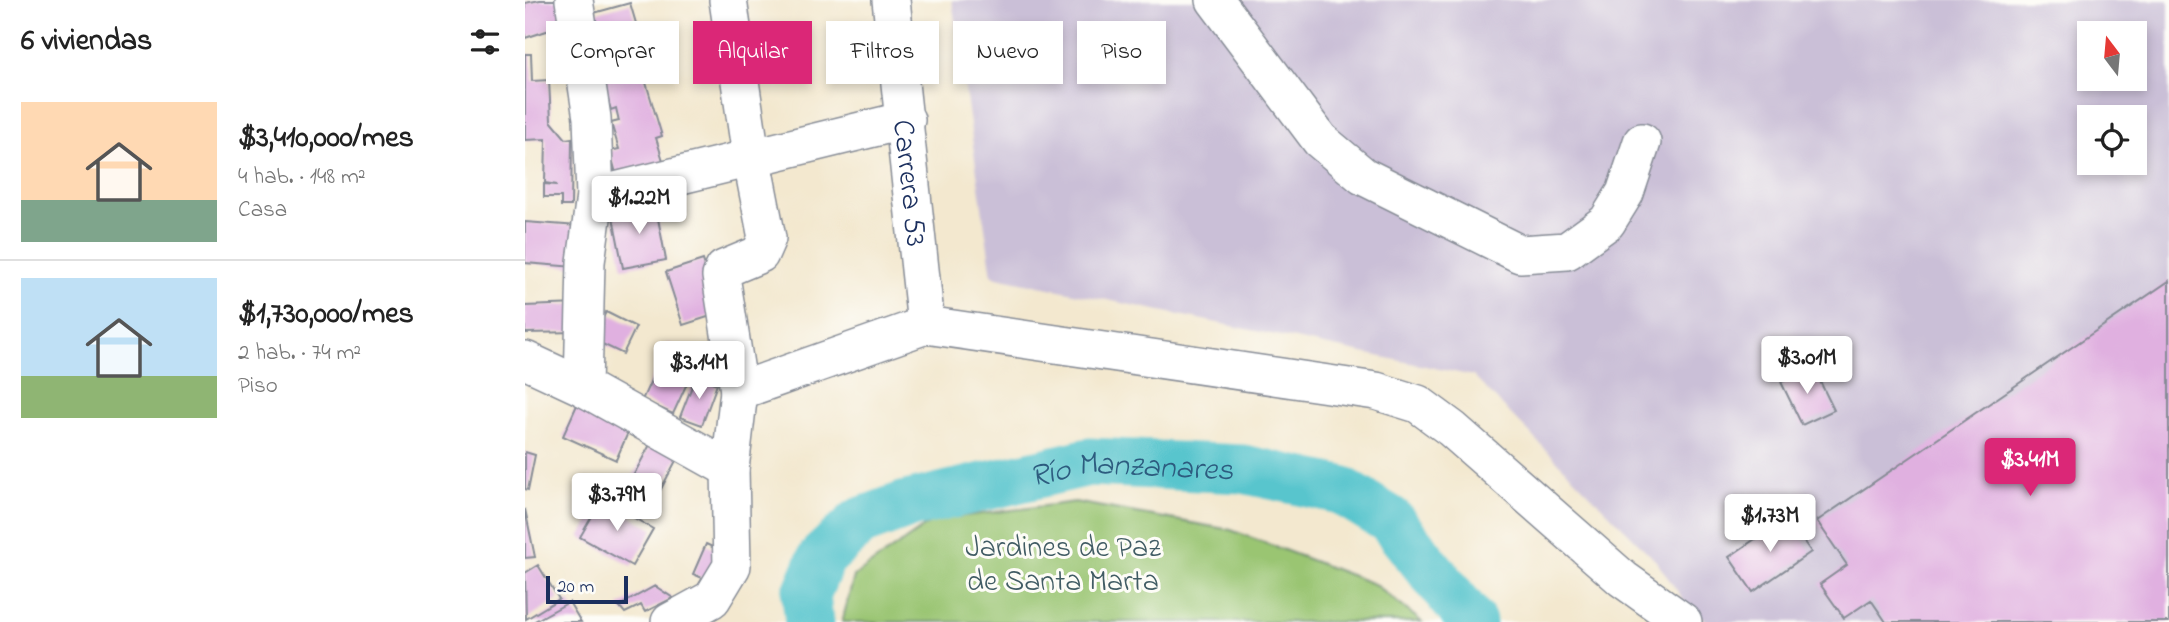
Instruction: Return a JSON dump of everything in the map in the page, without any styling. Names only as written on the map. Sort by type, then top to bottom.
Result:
[{"type":"street","points":[[670,622],[712,599],[732,566],[730,469],[740,391],[720,284],[724,269],[760,254],[767,238],[751,156],[728,0]]},
{"type":"street","name":"Carrera 53","points":[[891,0],[926,325]]},
{"type":"street","points":[[1215,0],[1320,140],[1363,176],[1520,254],[1567,251],[1607,222],[1625,193],[1642,142]]},
{"type":"street","points":[[583,387],[586,262],[595,196],[585,3]]},
{"type":"street","points":[[595,196],[906,120]]},
{"type":"street","points":[[740,391],[926,325],[1375,391],[1418,404],[1453,429],[1623,579],[1683,622]]},
{"type":"street","points":[[525,360],[583,387],[730,469]]},
{"type":"shaded area","points":[[952,0],[2169,0],[2169,622],[1708,622],[1690,609],[1656,561],[1473,376],[992,276],[964,84],[1063,84],[1063,21],[955,21]]},
{"type":"green space","name":"Jardines de Paz de Santa Marta","points":[[1075,502],[1231,530],[1374,584],[1422,622],[842,622],[854,576],[934,520]]},
{"type":"building","points":[[560,0],[564,21],[546,21],[546,31],[525,38],[525,3]]},
{"type":"building","points":[[630,3],[635,21],[584,21],[583,16]]},
{"type":"building","points":[[525,54],[531,54],[532,81],[546,80],[546,84],[549,84],[551,121],[566,139],[572,138],[571,206],[561,206],[561,197],[544,197],[544,184],[557,185],[545,183],[546,139],[525,140]]},
{"type":"building","points":[[603,84],[646,84],[662,136],[656,138],[665,167],[618,181],[610,151],[619,149],[611,123],[619,121],[616,108],[611,110]]},
{"type":"building","points":[[655,203],[666,260],[623,268],[612,212]]},
{"type":"building","points":[[525,222],[578,226],[575,267],[525,263]]},
{"type":"building","points":[[703,260],[720,313],[683,325],[666,272]]},
{"type":"building","points":[[2169,281],[2169,622],[1886,622],[1871,600],[1844,618],[1820,584],[1847,565],[1817,521]]},
{"type":"building","points":[[578,304],[579,332],[525,333],[525,306]]},
{"type":"building","points":[[606,312],[636,327],[623,354],[592,339]]},
{"type":"building","points":[[668,343],[699,357],[673,414],[642,400]]},
{"type":"building","points":[[1813,367],[1834,410],[1802,425],[1781,382]]},
{"type":"building","points":[[696,376],[717,384],[702,425],[680,417]]},
{"type":"building","points":[[581,396],[634,419],[616,460],[563,436]]},
{"type":"building","points":[[653,439],[680,453],[660,491],[633,476]]},
{"type":"building","points":[[525,452],[535,455],[528,490],[525,489]]},
{"type":"building","points":[[602,499],[653,529],[632,566],[580,537]]},
{"type":"building","points":[[525,509],[535,557],[525,558]]},
{"type":"building","points":[[1787,517],[1811,552],[1753,592],[1729,557]]},
{"type":"building","points":[[706,544],[721,551],[709,581],[693,574]]},
{"type":"building","points":[[538,565],[559,599],[526,619],[525,573]]},
{"type":"building","points":[[655,586],[673,598],[645,612],[641,605],[625,613],[619,606]]},
{"type":"building","points":[[569,602],[581,622],[533,622]]},
{"type":"waterway","name":"Río Manzanares","points":[[809,622],[806,595],[822,557],[860,522],[906,505],[1089,462],[1243,469],[1341,490],[1390,520],[1472,622]]}]
